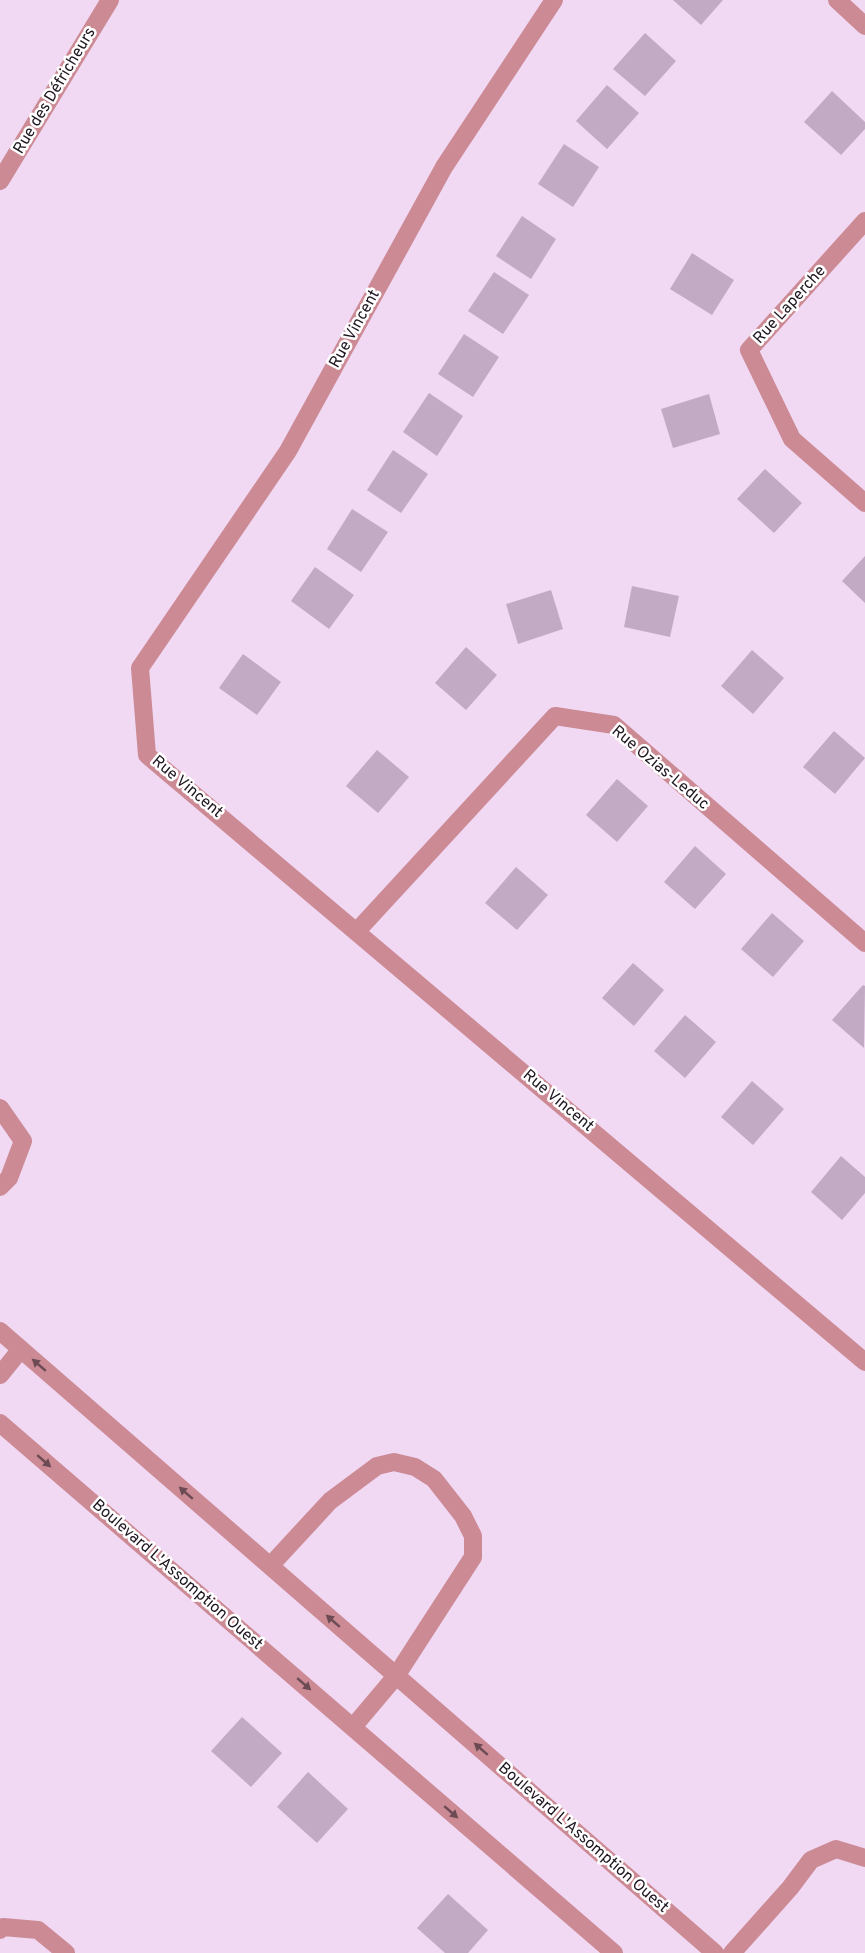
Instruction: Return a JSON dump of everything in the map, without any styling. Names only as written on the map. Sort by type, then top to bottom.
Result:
[{"type":"street","name":"Rue des Défricheurs","points":[[0,181],[110,0]]},
{"type":"street","name":"Rue Vincent","points":[[554,0],[444,167],[288,451],[140,668],[147,754],[865,1362]]},
{"type":"street","points":[[837,0],[865,26]]},
{"type":"street","name":"Rue Laperche","points":[[865,221],[749,350],[792,439],[865,503]]},
{"type":"street","name":"Rue Ozias-Leduc","points":[[357,931],[555,716],[614,725],[865,943]]},
{"type":"street","points":[[0,1107],[22,1141],[9,1178],[0,1187]]},
{"type":"street","name":"Boulevard L'Assomption Ouest","points":[[0,1330],[715,1953]]},
{"type":"street","points":[[0,1375],[21,1349]]},
{"type":"street","name":"Boulevard L'Assomption Ouest","points":[[0,1423],[614,1953]]},
{"type":"street","points":[[270,1566],[330,1501],[377,1466],[394,1462],[415,1467],[434,1479],[463,1516],[473,1536],[473,1557],[396,1676],[353,1727]]},
{"type":"street","points":[[732,1953],[790,1888],[811,1860],[836,1850],[865,1858]]},
{"type":"street","points":[[0,1930],[3,1927],[38,1930],[66,1953]]},
{"type":"building","points":[[673,0],[723,0],[701,25]]},
{"type":"building","points":[[645,33],[676,61],[645,96],[613,69]]},
{"type":"building","points":[[607,85],[639,113],[607,149],[576,121]]},
{"type":"building","points":[[832,91],[865,122],[865,129],[841,155],[804,122]]},
{"type":"building","points":[[564,144],[599,167],[573,207],[538,184]]},
{"type":"building","points":[[522,216],[556,239],[531,279],[496,256]]},
{"type":"building","points":[[692,253],[734,280],[712,315],[670,289]]},
{"type":"building","points":[[494,272],[529,295],[503,334],[468,311]]},
{"type":"building","points":[[464,334],[499,357],[473,397],[438,374]]},
{"type":"building","points":[[429,393],[463,416],[437,456],[403,432]]},
{"type":"building","points":[[709,394],[720,434],[673,448],[661,409]]},
{"type":"building","points":[[393,450],[428,474],[401,513],[367,490]]},
{"type":"building","points":[[765,469],[802,503],[774,533],[737,499]]},
{"type":"building","points":[[352,509],[388,532],[361,572],[327,549]]},
{"type":"building","points":[[865,556],[865,603],[842,581]]},
{"type":"building","points":[[315,567],[354,595],[329,629],[291,601]]},
{"type":"building","points":[[632,586],[679,596],[670,637],[624,627]]},
{"type":"building","points":[[551,590],[563,629],[518,644],[506,604]]},
{"type":"building","points":[[466,647],[497,675],[466,710],[435,683]]},
{"type":"building","points":[[752,650],[784,678],[753,714],[721,686]]},
{"type":"building","points":[[243,654],[281,682],[257,715],[219,688]]},
{"type":"building","points":[[834,731],[865,758],[835,794],[803,767]]},
{"type":"building","points":[[377,750],[409,777],[378,813],[346,786]]},
{"type":"building","points":[[617,779],[648,806],[617,842],[586,815]]},
{"type":"building","points":[[695,846],[726,874],[695,909],[664,882]]},
{"type":"building","points":[[516,867],[548,895],[517,930],[485,903]]},
{"type":"building","points":[[772,913],[804,941],[773,977],[741,949]]},
{"type":"building","points":[[633,963],[664,990],[634,1026],[602,998]]},
{"type":"building","points":[[863,985],[865,986],[864,1048],[832,1020]]},
{"type":"building","points":[[685,1015],[716,1042],[685,1078],[654,1051]]},
{"type":"building","points":[[752,1081],[784,1109],[753,1145],[721,1117]]},
{"type":"building","points":[[841,1156],[865,1177],[865,1193],[842,1220],[811,1192]]},
{"type":"building","points":[[242,1717],[282,1753],[251,1787],[211,1751]]},
{"type":"building","points":[[308,1772],[348,1809],[317,1843],[277,1807]]},
{"type":"building","points":[[448,1894],[488,1930],[468,1953],[445,1953],[417,1928]]}]
